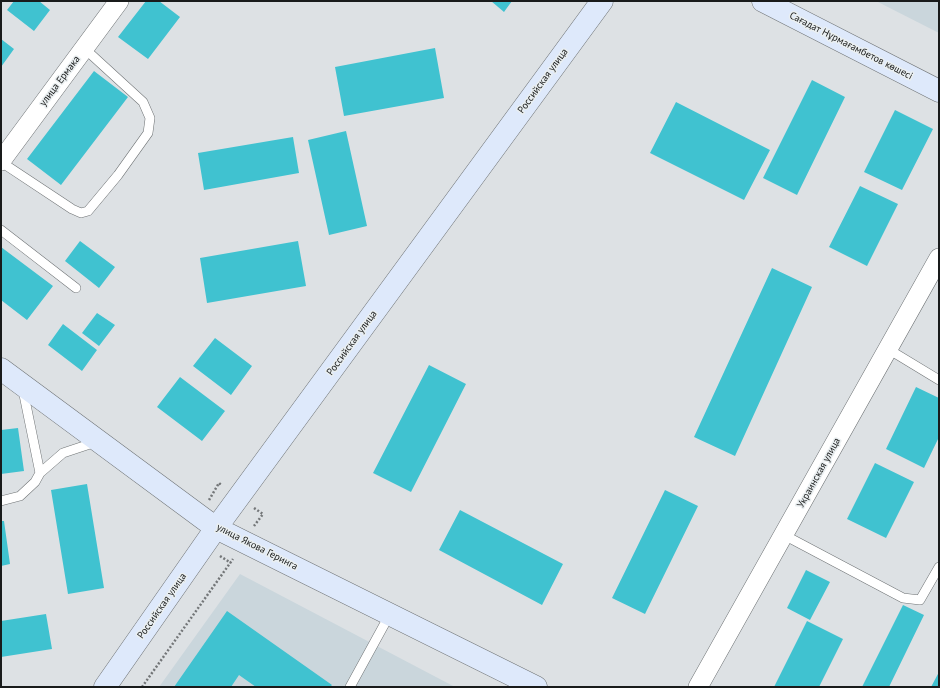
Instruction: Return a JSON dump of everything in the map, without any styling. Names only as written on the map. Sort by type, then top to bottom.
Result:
[{"type":"street","name":"улица Ермака","points":[[1,161],[119,1]]},
{"type":"street","name":"Российская улица","points":[[105,687],[216,528],[602,1]]},
{"type":"street","name":"Сағадат Нұрмағамбетов көшесі","points":[[763,1],[939,91]]},
{"type":"street","name":"Украинская улица","points":[[698,687],[939,258]]},
{"type":"street","name":"улица Якова Геринга","points":[[1,369],[216,528],[536,687]]},
{"type":"lane","points":[[1,161],[72,209],[81,213],[88,211],[118,175],[148,133],[150,118],[143,102],[84,48]]},
{"type":"lane","points":[[1,230],[76,288]]},
{"type":"lane","points":[[888,349],[939,380]]},
{"type":"lane","points":[[22,385],[40,473]]},
{"type":"lane","points":[[1,501],[20,496],[35,482],[40,473],[63,453],[99,441]]},
{"type":"lane","points":[[784,535],[903,598],[920,600],[939,567]]},
{"type":"lane","points":[[350,687],[390,614]]},
{"type":"path","points":[[142,687],[231,563]]},
{"type":"shaded area","points":[[876,1],[939,1],[939,33]]},
{"type":"shaded area","points":[[240,574],[455,687],[159,687]]},
{"type":"building","points":[[14,1],[39,1],[50,10],[34,31],[7,10]]},
{"type":"building","points":[[146,1],[159,1],[180,17],[148,59],[118,37]]},
{"type":"building","points":[[491,1],[512,1],[504,12]]},
{"type":"building","points":[[1,39],[14,49],[1,67]]},
{"type":"building","points":[[435,48],[444,98],[344,116],[335,67]]},
{"type":"building","points":[[94,71],[128,97],[61,185],[27,159]]},
{"type":"building","points":[[812,80],[845,97],[797,195],[763,178]]},
{"type":"building","points":[[676,102],[770,150],[744,200],[650,153]]},
{"type":"building","points":[[895,110],[933,129],[902,190],[864,172]]},
{"type":"building","points":[[346,131],[367,226],[329,235],[308,140]]},
{"type":"building","points":[[293,137],[299,173],[204,190],[198,153]]},
{"type":"building","points":[[860,186],[898,204],[867,266],[829,247]]},
{"type":"building","points":[[80,241],[115,267],[99,288],[65,261]]},
{"type":"building","points":[[298,241],[306,286],[207,303],[200,258]]},
{"type":"building","points":[[1,247],[53,286],[27,320],[1,300]]},
{"type":"building","points":[[772,268],[812,287],[735,456],[694,437]]},
{"type":"building","points":[[97,313],[115,325],[99,346],[82,333]]},
{"type":"building","points":[[63,324],[97,350],[82,371],[48,345]]},
{"type":"building","points":[[215,338],[252,366],[231,395],[193,366]]},
{"type":"building","points":[[429,365],[466,384],[411,492],[373,473]]},
{"type":"building","points":[[180,377],[225,411],[202,441],[157,407]]},
{"type":"building","points":[[916,387],[939,398],[939,437],[924,468],[886,449]]},
{"type":"building","points":[[18,428],[24,471],[1,474],[1,430]]},
{"type":"building","points":[[875,463],[914,482],[886,538],[847,519]]},
{"type":"building","points":[[87,484],[104,588],[68,594],[51,490]]},
{"type":"building","points":[[665,490],[698,506],[645,614],[612,598]]},
{"type":"building","points":[[460,510],[563,564],[542,605],[439,550]]},
{"type":"building","points":[[1,521],[4,521],[10,564],[1,566]]},
{"type":"building","points":[[806,570],[830,582],[810,620],[787,608]]},
{"type":"building","points":[[903,605],[924,615],[889,687],[862,687]]},
{"type":"building","points":[[227,611],[332,685],[330,687],[256,687],[239,675],[231,687],[174,687]]},
{"type":"building","points":[[46,614],[52,649],[1,657],[1,621]]},
{"type":"building","points":[[807,621],[843,639],[819,687],[774,687]]},
{"type":"building","points":[[939,672],[939,687],[931,687]]}]
